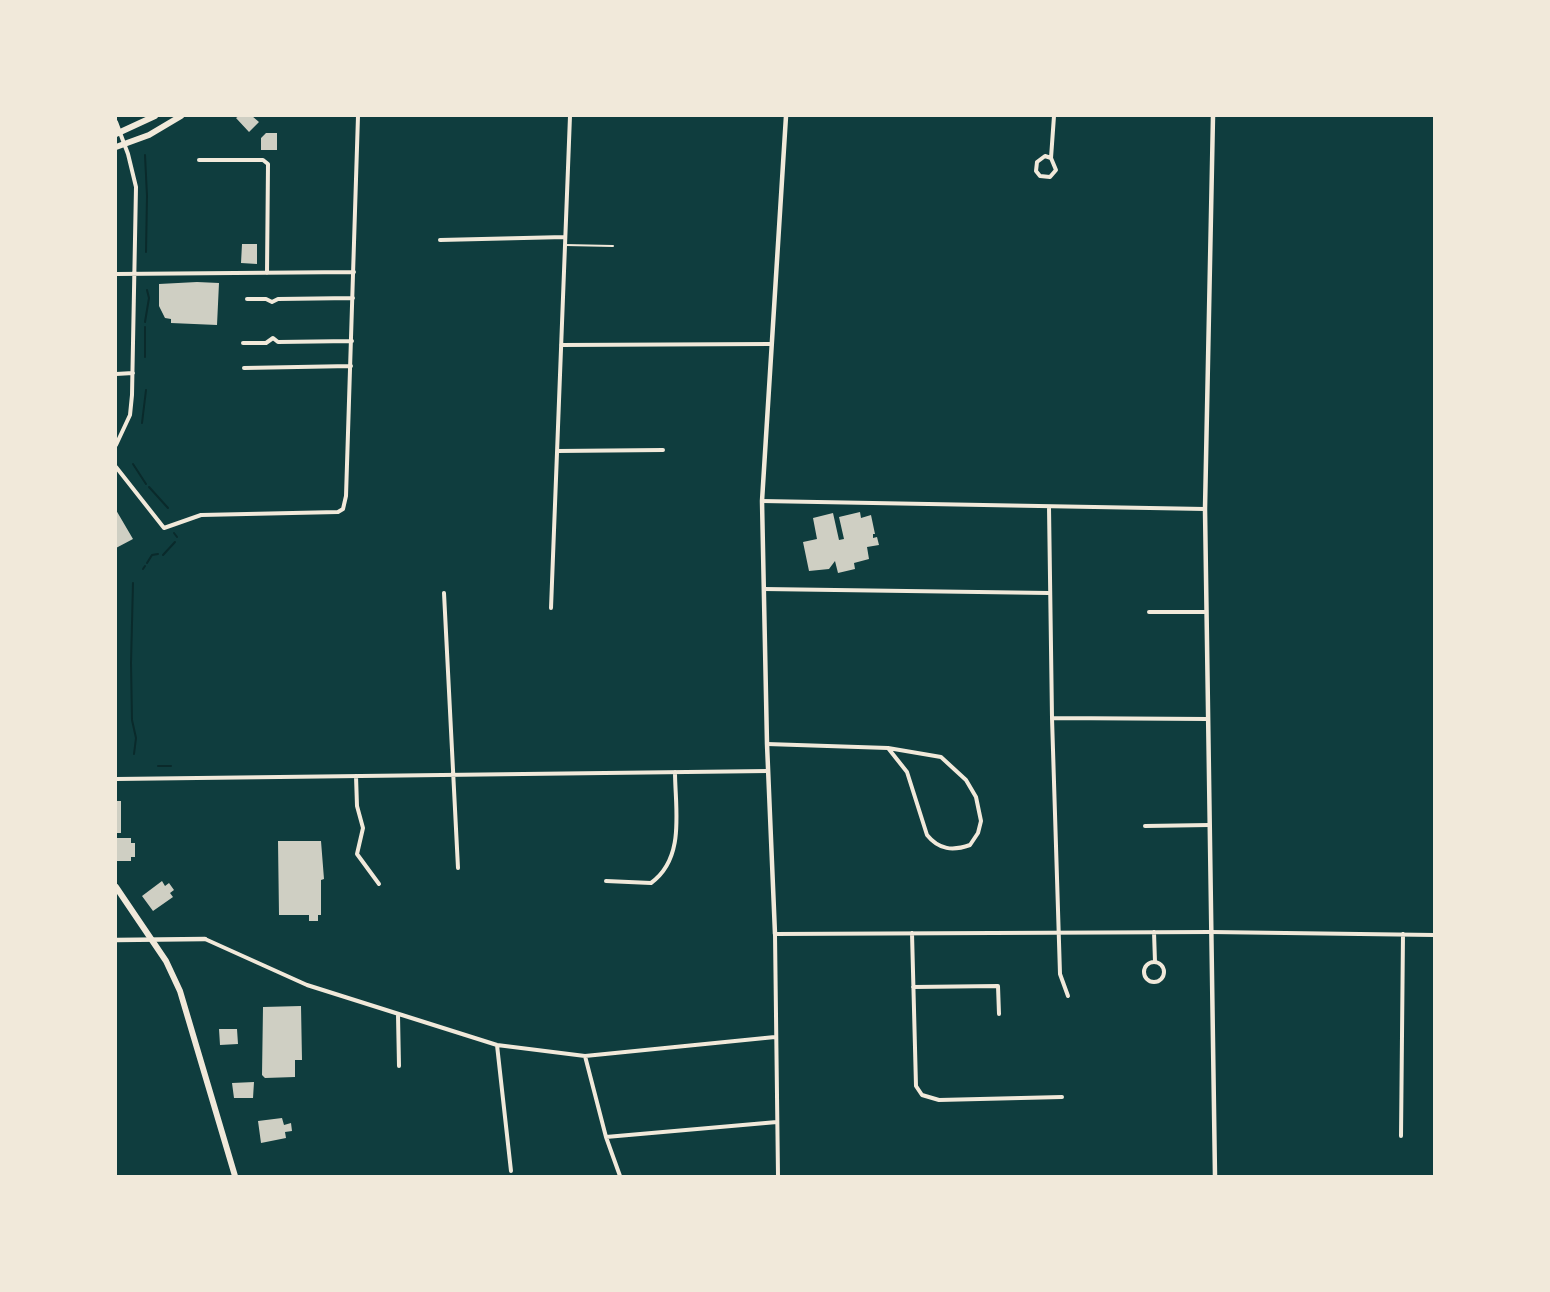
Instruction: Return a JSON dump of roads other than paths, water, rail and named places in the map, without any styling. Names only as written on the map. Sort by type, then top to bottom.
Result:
[{"type":"main road","points":[[118,133],[155,116]]},
{"type":"main road","points":[[116,147],[149,135],[181,116]]},
{"type":"main road","points":[[116,887],[152,939],[180,991],[235,1176]]},
{"type":"street","points":[[116,467],[164,528],[201,515],[334,512],[344,509],[352,341],[358,116]]},
{"type":"street","points":[[552,608],[570,116]]},
{"type":"street","points":[[778,1176],[775,934],[766,744],[762,501],[786,116]]},
{"type":"street","points":[[1051,158],[1045,156],[1036,162],[1036,171],[1040,176],[1047,178],[1055,173],[1057,166],[1051,158],[1054,116]]},
{"type":"street","points":[[1213,116],[1205,509],[1215,1176]]},
{"type":"street","points":[[116,122],[136,187],[137,226],[133,274],[133,373],[130,415],[116,445]]},
{"type":"street","points":[[199,159],[263,160],[268,164],[267,273]]},
{"type":"street","points":[[440,240],[565,237]]},
{"type":"street","points":[[116,274],[354,272]]},
{"type":"street","points":[[247,299],[266,298],[272,302],[278,299],[353,298]]},
{"type":"street","points":[[243,343],[266,343],[273,338],[278,342],[352,341]]},
{"type":"street","points":[[561,345],[770,344]]},
{"type":"street","points":[[244,368],[351,366]]},
{"type":"street","points":[[116,374],[133,373]]},
{"type":"street","points":[[557,451],[663,450]]},
{"type":"street","points":[[762,501],[1205,509]]},
{"type":"street","points":[[1049,507],[1049,593],[1060,974],[1068,996]]},
{"type":"street","points":[[764,589],[1049,593]]},
{"type":"street","points":[[444,593],[458,868]]},
{"type":"street","points":[[1149,612],[1206,612]]},
{"type":"street","points":[[1052,718],[1208,720]]},
{"type":"street","points":[[766,744],[888,748],[941,757],[966,780],[976,797],[981,821],[978,833],[970,845],[950,849],[933,843],[927,835],[907,772],[888,748]]},
{"type":"street","points":[[606,881],[651,883],[666,866],[676,842],[675,771]]},
{"type":"street","points":[[116,779],[768,771]]},
{"type":"street","points":[[356,776],[357,806],[363,828],[357,854],[380,884]]},
{"type":"street","points":[[1145,826],[1209,825]]},
{"type":"street","points":[[1154,932],[1155,962]]},
{"type":"street","points":[[775,934],[1211,932],[1434,935]]},
{"type":"street","points":[[912,933],[916,1086],[922,1095],[939,1100],[1062,1097]]},
{"type":"street","points":[[1401,1136],[1403,934]]},
{"type":"street","points":[[116,940],[205,939],[307,985],[497,1045],[585,1056],[775,1037]]},
{"type":"street","points":[[1155,962],[1161,965],[1164,974],[1160,980],[1154,982],[1146,978],[1144,972],[1149,964],[1155,962]]},
{"type":"street","points":[[913,987],[998,986],[999,1014]]},
{"type":"street","points":[[399,1015],[399,1066]]},
{"type":"street","points":[[497,1045],[511,1171]]},
{"type":"street","points":[[585,1056],[606,1137],[620,1176]]},
{"type":"street","points":[[606,1137],[777,1122]]},
{"type":"lane","points":[[565,245],[613,246]]},
{"type":"waterway","points":[[145,155],[146,252]]},
{"type":"waterway","points":[[145,322],[149,298],[147,290]]},
{"type":"waterway","points":[[145,327],[145,357]]},
{"type":"waterway","points":[[142,423],[146,390]]},
{"type":"waterway","points":[[133,464],[146,484]]},
{"type":"waterway","points":[[149,487],[168,508]]},
{"type":"waterway","points":[[174,533],[177,537]]},
{"type":"waterway","points":[[163,555],[175,542]]},
{"type":"waterway","points":[[147,563],[152,555],[158,554]]},
{"type":"waterway","points":[[133,583],[131,663],[132,720],[136,738],[134,754]]},
{"type":"waterway","points":[[158,766],[171,766]]}]
